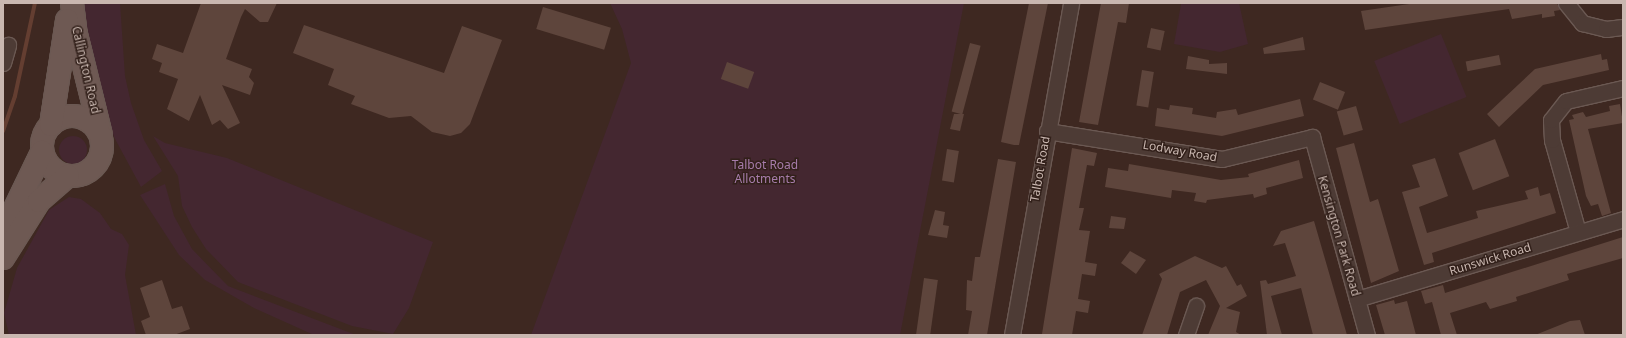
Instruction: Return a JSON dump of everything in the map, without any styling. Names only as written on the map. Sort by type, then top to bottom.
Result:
[{"type":"main road","name":"Callington Road","points":[[51,125],[71,3]]},
{"type":"main road","name":"Callington Road","points":[[71,3],[76,34],[101,137]]},
{"type":"main road","points":[[3,233],[42,152],[45,134],[51,125],[67,116],[80,117],[90,121],[101,137],[98,163],[90,171],[68,176],[39,201],[3,258]]},
{"type":"main road","points":[[42,152],[50,167],[68,176]]},
{"type":"street","name":"Talbot Road","points":[[1012,335],[1047,131],[1071,3]]},
{"type":"street","points":[[1566,3],[1582,23],[1606,29],[1623,27]]},
{"type":"street","points":[[3,63],[8,45]]},
{"type":"street","points":[[1578,232],[1552,140],[1551,120],[1566,101],[1623,88]]},
{"type":"street","name":"Lodway Road","points":[[1047,131],[1152,146],[1222,159],[1312,137]]},
{"type":"street","name":"Kensington Park Road","points":[[1312,137],[1367,335]]},
{"type":"street","name":"Runswick Road","points":[[1357,299],[1623,219]]},
{"type":"street","points":[[1186,335],[1196,306]]},
{"type":"green space","points":[[79,3],[120,3],[125,76],[131,103],[144,140],[162,171],[141,187],[114,137],[91,62]]},
{"type":"green space","name":"Talbot Road Allotments","points":[[610,3],[964,3],[900,335],[531,335],[631,63],[622,29]]},
{"type":"green space","points":[[1239,3],[1248,44],[1220,52],[1174,44],[1181,4]]},
{"type":"green space","points":[[1441,34],[1466,97],[1400,124],[1374,61]]},
{"type":"green space","points":[[73,136],[83,140],[87,150],[83,160],[73,164],[63,160],[59,150],[63,140]]},
{"type":"green space","points":[[153,136],[165,143],[227,158],[433,242],[409,308],[393,334],[352,326],[238,282],[206,249],[192,227],[182,206],[178,176]]},
{"type":"green space","points":[[165,184],[174,216],[192,249],[228,286],[356,335],[314,335],[254,308],[205,280],[179,255],[140,195]]},
{"type":"green space","points":[[69,197],[81,199],[100,213],[111,229],[122,234],[129,245],[125,275],[136,335],[9,335],[4,313],[17,268],[49,210]]},
{"type":"building","points":[[201,3],[277,3],[268,22],[260,22],[245,9],[241,17],[226,59],[252,69],[249,77],[254,83],[250,95],[222,85],[240,123],[228,129],[220,120],[212,125],[200,95],[189,121],[167,109],[178,79],[159,72],[162,63],[152,59],[157,44],[183,53]]},
{"type":"building","points":[[1029,3],[1048,3],[1019,145],[1014,145],[1001,142]]},
{"type":"building","points":[[1101,3],[1129,3],[1126,23],[1118,22],[1098,125],[1079,122]]},
{"type":"building","points":[[1416,3],[1557,3],[1560,10],[1554,11],[1555,16],[1542,18],[1542,14],[1512,19],[1509,9],[1365,30],[1361,11]]},
{"type":"building","points":[[543,7],[611,28],[604,50],[536,29]]},
{"type":"building","points":[[304,25],[444,73],[462,26],[502,40],[470,124],[461,133],[450,136],[432,132],[411,116],[389,118],[351,104],[355,96],[328,85],[334,69],[293,53]]},
{"type":"building","points":[[1151,28],[1165,31],[1161,50],[1147,48]]},
{"type":"building","points":[[1303,37],[1305,50],[1264,54],[1263,48]]},
{"type":"building","points":[[970,43],[981,46],[962,114],[952,112]]},
{"type":"building","points":[[1601,54],[1602,60],[1607,59],[1609,70],[1543,85],[1499,127],[1487,114],[1535,69]]},
{"type":"building","points":[[1499,55],[1501,65],[1468,71],[1466,61]]},
{"type":"building","points":[[1188,56],[1209,60],[1209,64],[1227,63],[1227,74],[1186,69]]},
{"type":"building","points":[[727,62],[754,72],[748,89],[721,79]]},
{"type":"building","points":[[1142,70],[1154,72],[1148,107],[1136,106]]},
{"type":"building","points":[[1320,82],[1345,92],[1338,110],[1313,100]]},
{"type":"building","points":[[1300,99],[1304,116],[1222,136],[1155,126],[1157,108],[1169,110],[1170,105],[1193,108],[1192,114],[1216,118],[1217,112],[1236,109],[1238,115]]},
{"type":"building","points":[[1620,104],[1623,123],[1588,129],[1611,213],[1602,216],[1598,204],[1591,206],[1586,196],[1569,120],[1574,119],[1572,115],[1583,112],[1586,117],[1610,111],[1609,106]]},
{"type":"building","points":[[1356,106],[1363,130],[1344,136],[1337,112]]},
{"type":"building","points":[[954,114],[964,114],[960,131],[950,129]]},
{"type":"building","points":[[1495,139],[1509,176],[1473,190],[1459,153]]},
{"type":"building","points":[[1354,143],[1370,202],[1378,199],[1399,271],[1371,283],[1336,148]]},
{"type":"building","points":[[1072,148],[1097,153],[1094,166],[1087,165],[1079,208],[1084,208],[1079,230],[1090,231],[1085,262],[1097,264],[1095,276],[1082,274],[1078,299],[1090,301],[1088,313],[1076,311],[1072,335],[1042,334]]},
{"type":"building","points":[[947,149],[959,151],[954,182],[942,181]]},
{"type":"building","points":[[1435,158],[1448,196],[1419,207],[1427,233],[1478,218],[1476,211],[1528,199],[1525,191],[1538,187],[1540,196],[1550,193],[1556,213],[1432,253],[1434,262],[1424,265],[1402,192],[1420,187],[1412,165]]},
{"type":"building","points":[[998,159],[1016,162],[987,335],[968,335],[972,311],[966,310],[967,280],[972,281],[975,257],[980,257]]},
{"type":"building","points":[[1299,160],[1303,178],[1266,188],[1267,194],[1254,198],[1253,194],[1207,200],[1206,203],[1194,201],[1196,193],[1172,190],[1171,198],[1105,187],[1108,168],[1128,171],[1129,164],[1221,180],[1249,177],[1248,174]]},
{"type":"building","points":[[935,210],[945,212],[943,225],[949,226],[947,238],[928,235]]},
{"type":"building","points":[[1111,216],[1126,218],[1124,229],[1109,228]]},
{"type":"building","points":[[1314,221],[1347,335],[1313,335],[1301,288],[1271,296],[1282,335],[1267,335],[1260,281],[1266,280],[1268,284],[1296,276],[1285,243],[1273,246],[1281,231]]},
{"type":"building","points":[[1623,237],[1623,258],[1567,274],[1569,280],[1516,297],[1517,301],[1490,309],[1486,302],[1450,313],[1457,335],[1441,335],[1432,302],[1425,304],[1421,291],[1443,285],[1445,293]]},
{"type":"building","points":[[1130,251],[1146,260],[1136,274],[1121,263]]},
{"type":"building","points":[[1195,256],[1222,268],[1226,266],[1237,286],[1241,284],[1247,296],[1226,308],[1240,312],[1236,332],[1241,335],[1208,335],[1220,306],[1206,280],[1180,292],[1167,335],[1142,335],[1162,279],[1159,274]]},
{"type":"building","points":[[924,278],[938,280],[930,335],[916,335]]},
{"type":"building","points":[[162,280],[172,309],[182,306],[190,329],[174,335],[146,335],[141,321],[150,317],[140,288]]},
{"type":"building","points":[[1394,300],[1395,304],[1407,301],[1416,335],[1385,335],[1376,305]]},
{"type":"building","points":[[1580,320],[1585,335],[1535,335],[1570,321]]},
{"type":"waterway","points":[[3,131],[15,96],[35,3]]}]
